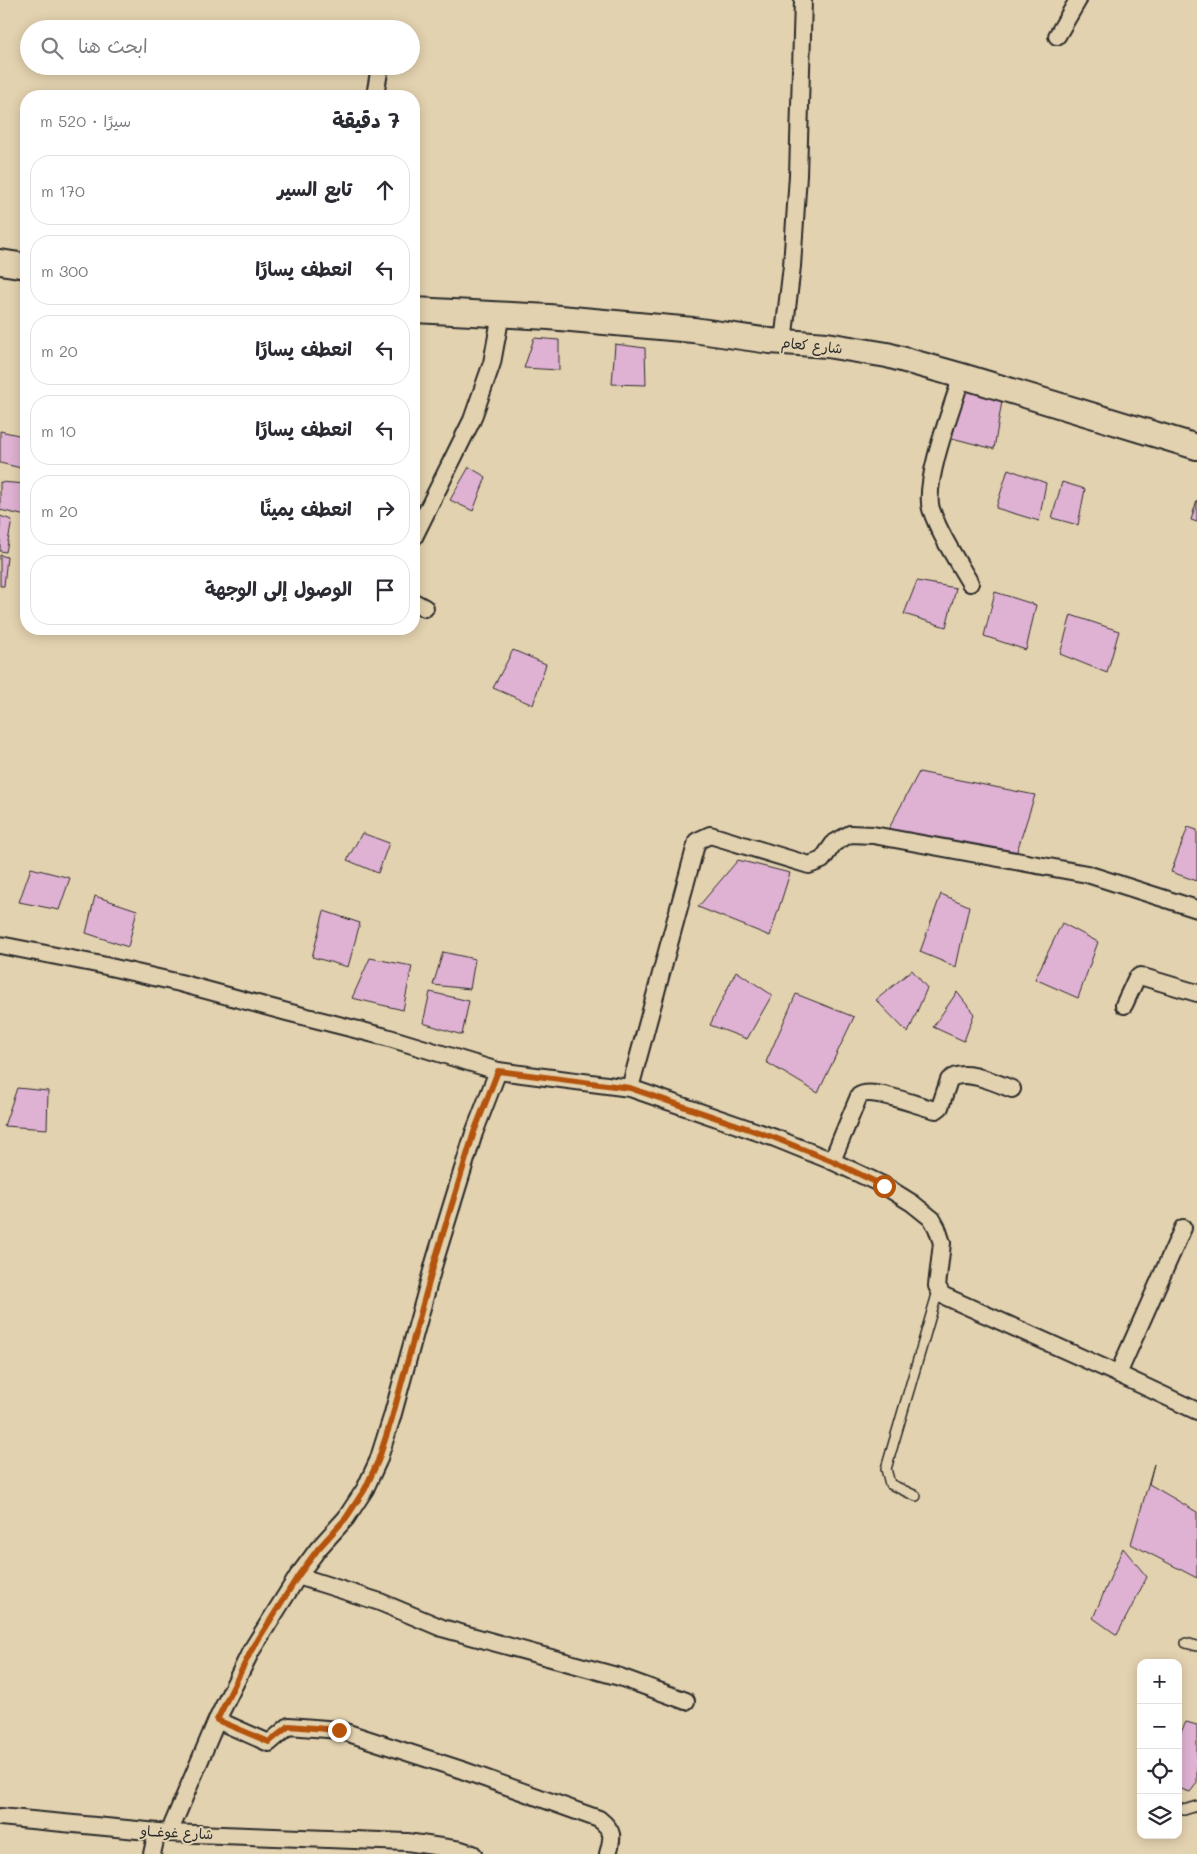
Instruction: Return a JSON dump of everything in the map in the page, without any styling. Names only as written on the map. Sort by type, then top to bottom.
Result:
[{"type":"street","points":[[783,342],[792,266],[798,175],[804,0]]},
{"type":"street","points":[[1057,36],[1078,0]]},
{"type":"street","points":[[376,90],[378,75]]},
{"type":"street","points":[[0,262],[20,265]]},
{"type":"street","name":"شارع كعام","points":[[420,310],[549,317],[693,330],[783,342],[827,345],[887,355],[1197,447]]},
{"type":"street","points":[[420,525],[472,420],[492,363],[501,314]]},
{"type":"street","points":[[962,376],[930,480],[931,507],[942,535],[970,583]]},
{"type":"street","points":[[630,1088],[697,841],[710,835],[809,865],[822,860],[834,843],[850,834],[874,834],[1087,874],[1197,909]]},
{"type":"street","points":[[0,946],[97,964],[180,983],[386,1037],[498,1071],[630,1088],[775,1138],[832,1161],[884,1186],[912,1203],[932,1219],[942,1242],[936,1286],[938,1291],[947,1298],[1197,1411]]},
{"type":"street","points":[[1124,1005],[1136,978],[1140,976],[1197,993]]},
{"type":"street","points":[[152,1854],[251,1651],[298,1576],[318,1549],[346,1518],[365,1489],[378,1461],[392,1418],[435,1260],[474,1132],[498,1071]]},
{"type":"street","points":[[832,1161],[859,1096],[863,1094],[868,1092],[936,1110],[940,1107],[949,1080],[956,1076],[976,1076],[1012,1089]]},
{"type":"street","points":[[1118,1374],[1183,1228]]},
{"type":"street","points":[[298,1576],[380,1602],[442,1628],[620,1677],[686,1701]]},
{"type":"street","points":[[217,1720],[269,1742],[289,1726],[339,1730],[462,1770],[599,1818],[609,1829],[612,1837],[608,1854]]},
{"type":"street","name":"شارع غوغــاو","points":[[0,1817],[163,1833],[407,1842],[462,1850],[473,1854]]},
{"type":"lane","points":[[916,1496],[890,1484],[886,1469],[938,1291]]},
{"type":"lane","points":[[1186,1643],[1197,1646]]},
{"type":"lane","points":[[1182,1809],[1197,1806]]},
{"type":"building","points":[[534,338],[559,340],[559,370],[524,368]]},
{"type":"building","points":[[615,344],[645,348],[646,385],[612,384]]},
{"type":"building","points":[[965,385],[1003,395],[994,449],[952,438]]},
{"type":"building","points":[[0,431],[20,435],[20,468],[0,463]]},
{"type":"building","points":[[469,467],[486,477],[473,511],[450,500]]},
{"type":"building","points":[[1008,469],[1046,483],[1039,521],[996,508]]},
{"type":"building","points":[[0,482],[20,484],[20,515],[0,510]]},
{"type":"building","points":[[1062,482],[1085,489],[1078,525],[1052,518]]},
{"type":"building","points":[[1197,500],[1197,522],[1191,520]]},
{"type":"building","points":[[0,516],[12,520],[6,552],[0,551]]},
{"type":"building","points":[[0,555],[7,557],[4,586],[0,586]]},
{"type":"building","points":[[917,581],[956,588],[946,627],[904,614]]},
{"type":"building","points":[[995,592],[1036,605],[1026,650],[984,636]]},
{"type":"building","points":[[1071,615],[1119,631],[1107,673],[1060,654]]},
{"type":"building","points":[[513,650],[546,664],[533,705],[493,688]]},
{"type":"building","points":[[919,772],[1035,795],[1016,854],[888,830]]},
{"type":"building","points":[[1188,827],[1197,830],[1197,881],[1171,872]]},
{"type":"building","points":[[362,833],[389,843],[378,873],[347,860]]},
{"type":"building","points":[[738,860],[790,873],[770,936],[698,907]]},
{"type":"building","points":[[31,868],[70,878],[59,910],[19,902]]},
{"type":"building","points":[[941,894],[969,906],[956,967],[920,952]]},
{"type":"building","points":[[95,896],[137,910],[128,947],[86,933]]},
{"type":"building","points":[[324,911],[360,923],[348,967],[312,957]]},
{"type":"building","points":[[1062,923],[1098,942],[1078,998],[1035,979]]},
{"type":"building","points":[[443,952],[475,959],[470,989],[433,985]]},
{"type":"building","points":[[370,958],[412,966],[403,1010],[352,998]]},
{"type":"building","points":[[912,970],[927,988],[908,1033],[876,1000]]},
{"type":"building","points":[[736,971],[772,995],[747,1039],[710,1025]]},
{"type":"building","points":[[430,992],[469,1001],[462,1035],[423,1023]]},
{"type":"building","points":[[957,992],[974,1014],[964,1041],[933,1027]]},
{"type":"building","points":[[796,994],[854,1017],[818,1093],[766,1062]]},
{"type":"building","points":[[17,1088],[48,1091],[47,1129],[4,1126]]},
{"type":"building","points":[[1154,1464],[1149,1484],[1197,1512],[1197,1578],[1131,1544]]},
{"type":"building","points":[[1123,1548],[1147,1577],[1117,1635],[1093,1618]]},
{"type":"building","points":[[1186,1722],[1197,1725],[1197,1783],[1190,1792],[1182,1789],[1182,1730]]},
{"type":"route","points":[[339,1730],[310,1726],[289,1726],[269,1742],[217,1720],[251,1651],[298,1576],[318,1549],[346,1518],[365,1489],[378,1461],[392,1418],[435,1260],[474,1132],[498,1071],[630,1088],[775,1138],[832,1161],[884,1186]]}]
